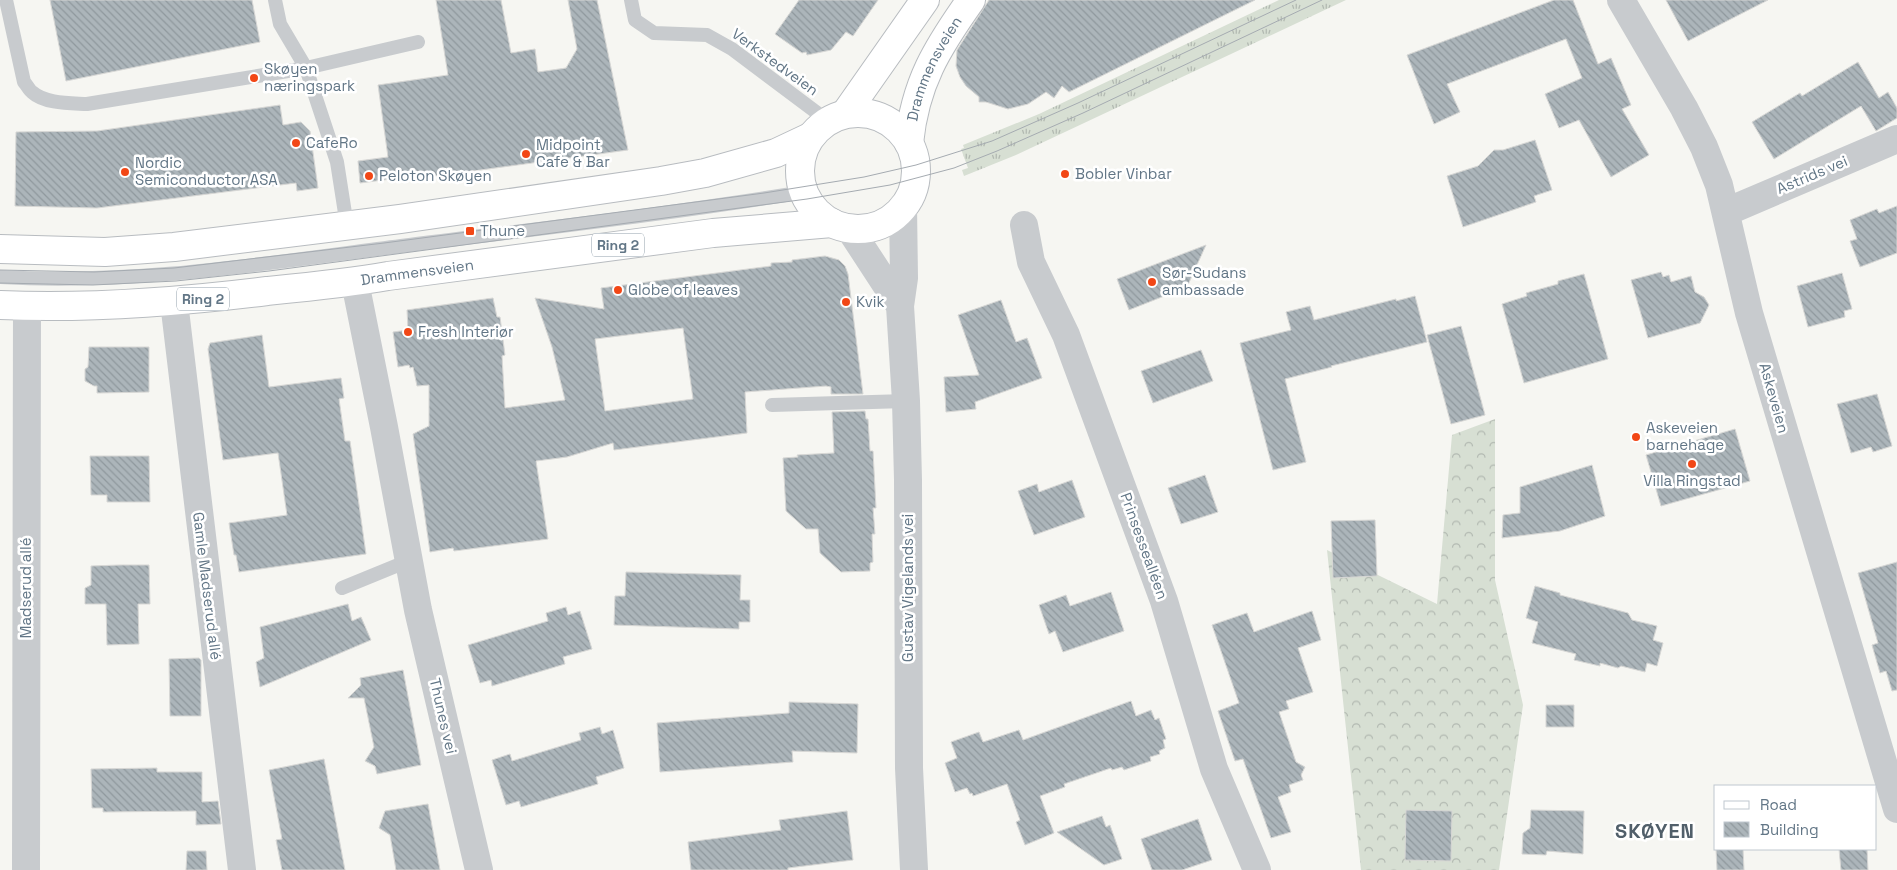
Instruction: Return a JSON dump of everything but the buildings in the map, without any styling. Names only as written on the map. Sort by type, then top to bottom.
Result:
[{"type":"main road","points":[[0,250],[105,252],[174,247],[347,226],[661,182],[705,173],[776,153],[828,124],[864,113],[882,118],[898,128],[914,154],[916,172],[912,191],[903,206],[887,221],[875,226],[862,229],[841,226],[814,209],[804,192],[800,170],[803,153],[828,124],[925,0]]},
{"type":"main road","name":"Drammensveien","points":[[909,144],[912,117],[926,74],[943,42],[971,0]]},
{"type":"main road","name":"Drammensveien","points":[[0,305],[92,306],[174,302],[355,282],[713,233],[841,226]]},
{"type":"street","name":"Askeveien","points":[[1622,0],[1684,108],[1704,147],[1719,185],[1750,313],[1897,809]]},
{"type":"street","name":"Astrids vei","points":[[1726,212],[1897,139]]},
{"type":"street","name":"Gustav Vigelands vei","points":[[903,206],[904,278],[900,306],[906,400],[908,480],[909,768],[914,870]]},
{"type":"street","name":"Prinsessealléen","points":[[1024,225],[1031,262],[1066,334],[1164,601],[1214,769],[1257,870]]},
{"type":"street","name":"Gustav Vigelands vei","points":[[841,226],[900,306]]},
{"type":"street","name":"Thunes vei","points":[[355,282],[418,610],[479,870]]},
{"type":"street","name":"Gamle Madserud allé","points":[[174,302],[242,870]]},
{"type":"street","name":"Madserud allé","points":[[26,870],[27,306]]},
{"type":"lane","points":[[6,0],[24,82],[32,93],[47,99],[69,103],[87,104],[306,68],[418,42]]},
{"type":"lane","points":[[275,0],[280,24],[306,68],[337,162],[347,226]]},
{"type":"lane","name":"Verkstedveien","points":[[631,0],[635,20],[654,33],[707,35],[732,49],[828,124]]},
{"type":"lane","points":[[0,277],[62,279],[134,277],[268,264],[804,192]]},
{"type":"lane","points":[[772,405],[906,400]]},
{"type":"lane","points":[[342,588],[408,561]]},
{"type":"green space","points":[[1279,0],[1346,0],[1016,155],[964,176],[962,170],[968,168],[961,149],[964,148],[963,145],[1039,114]]},
{"type":"green space","points":[[1495,419],[1495,580],[1523,705],[1499,870],[1361,870],[1327,550],[1437,604],[1452,435]]},
{"type":"tram line","points":[[0,270],[94,272],[174,268],[384,243],[764,193],[864,177],[916,165],[992,141],[1078,103],[1296,0]]},
{"type":"tram line","points":[[0,283],[93,285],[176,281],[269,271],[807,199],[890,185],[954,168],[997,151],[1083,113],[1322,0]]},
{"type":"place","name":"Skøyen næringspark","points":[[254,78]]},
{"type":"place","name":"CafeRo","points":[[296,143]]},
{"type":"place","name":"Midpoint Cafe & Bar","points":[[526,154]]},
{"type":"place","name":"Nordic Semiconductor ASA","points":[[125,172]]},
{"type":"place","name":"Bobler Vinbar","points":[[1065,174]]},
{"type":"place","name":"Peloton Skøyen","points":[[369,176]]},
{"type":"place","name":"Thune","points":[[470,231]]},
{"type":"place","name":"Sør-Sudans ambassade","points":[[1152,282]]},
{"type":"place","name":"Globe of leaves","points":[[618,290]]},
{"type":"place","name":"Kvik","points":[[846,302]]},
{"type":"place","name":"Fresh Interiør","points":[[408,332]]},
{"type":"place","name":"Askeveien barnehage","points":[[1636,437]]},
{"type":"place","name":"Villa Ringstad","points":[[1692,464]]},
{"type":"district","name":"SKØYEN","points":[[1655,831]]}]
